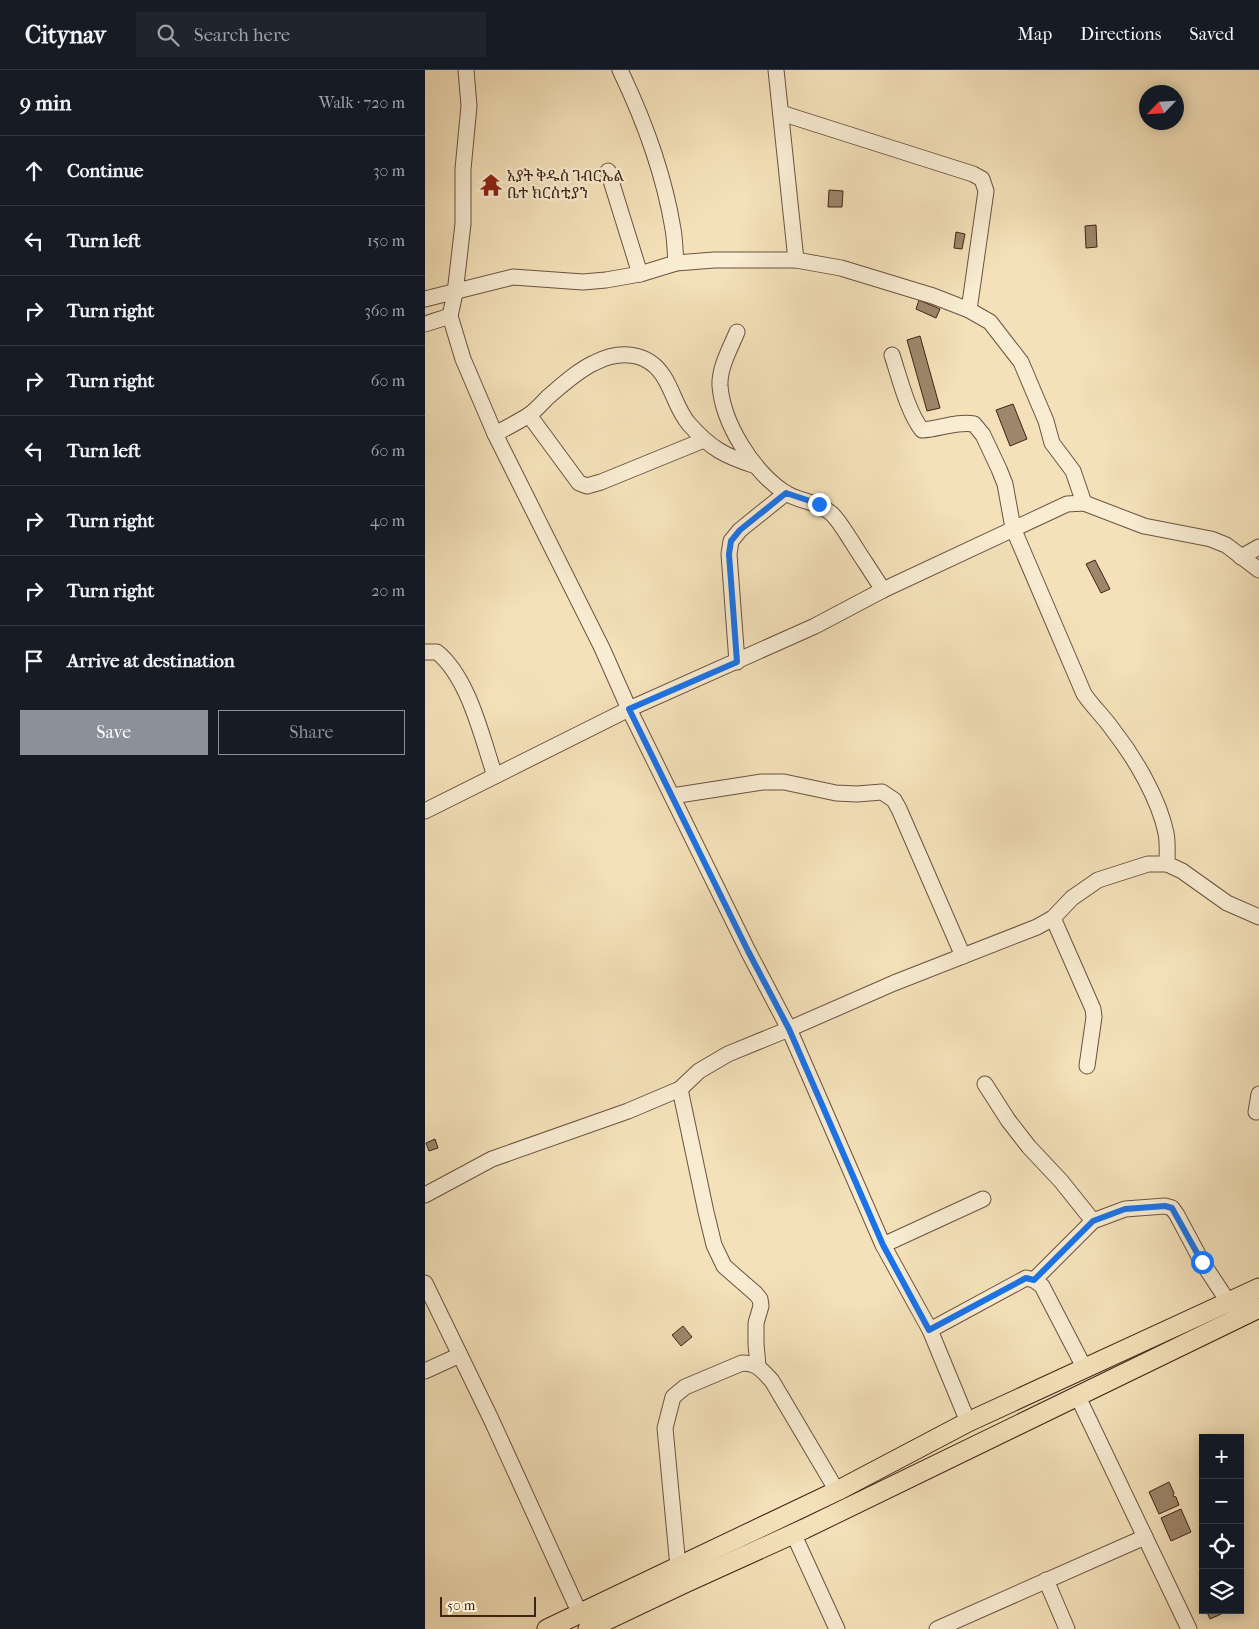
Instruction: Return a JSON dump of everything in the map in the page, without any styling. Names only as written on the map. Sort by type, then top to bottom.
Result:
[{"type":"main road","points":[[584,1621],[625,1591],[837,1491],[968,1422],[1259,1288]]},
{"type":"main road","points":[[547,1629],[584,1621],[804,1529],[1259,1308]]},
{"type":"main road","points":[[786,1515],[793,1533]]},
{"type":"street","points":[[466,70],[469,106],[463,169],[463,224],[455,292],[450,316],[463,359],[495,434],[602,648],[629,709],[748,951],[789,1029],[883,1245],[929,1330],[968,1422]]},
{"type":"street","points":[[620,70],[637,106],[659,171],[673,229],[676,263]]},
{"type":"street","points":[[776,70],[796,260]]},
{"type":"street","points":[[781,114],[973,174],[982,179],[987,191],[969,310]]},
{"type":"street","points":[[608,171],[640,274]]},
{"type":"street","points":[[425,299],[513,277],[583,282],[607,280],[640,274],[676,263],[714,260],[796,260],[841,268],[933,296],[969,310],[990,322],[1021,362],[1046,421],[1052,443],[1073,471],[1084,503]]},
{"type":"street","points":[[425,324],[450,316]]},
{"type":"street","points":[[737,332],[724,365],[720,385],[724,409],[740,442],[756,466],[770,481],[786,493],[819,504],[832,514],[883,590]]},
{"type":"street","points":[[495,434],[529,415],[563,384],[593,363],[613,355],[633,355],[648,360],[664,377],[678,409],[704,440],[723,454],[756,466]]},
{"type":"street","points":[[892,355],[909,406],[917,424],[922,430],[965,423],[974,424],[983,435],[1005,484],[1013,528],[1084,694],[1113,729],[1130,754],[1158,805],[1166,835],[1167,864]]},
{"type":"street","points":[[529,415],[579,483],[587,486],[704,440]]},
{"type":"street","points":[[737,662],[729,554],[731,541],[740,530],[786,493]]},
{"type":"street","points":[[425,811],[629,709],[815,626],[883,590],[1067,504],[1084,503],[1144,526],[1211,539],[1225,545],[1259,570]]},
{"type":"street","points":[[1241,557],[1259,547]]},
{"type":"street","points":[[425,652],[437,652],[443,656],[459,676],[495,776]]},
{"type":"street","points":[[672,796],[762,782],[784,782],[836,793],[882,792],[894,800],[899,808],[963,956]]},
{"type":"street","points":[[425,1195],[492,1159],[628,1111],[680,1089],[699,1071],[727,1054],[894,983],[1037,928],[1053,918],[1073,898],[1098,880],[1148,864],[1167,864],[1227,903],[1259,917]]},
{"type":"street","points":[[1053,918],[1093,1009],[1094,1017],[1087,1066]]},
{"type":"street","points":[[985,1084],[1008,1120],[1029,1147],[1061,1181],[1093,1221]]},
{"type":"street","points":[[680,1089],[714,1245],[724,1266],[757,1294],[760,1299],[761,1306],[756,1323],[758,1366]]},
{"type":"street","points":[[1256,1112],[1259,1094]]},
{"type":"street","points":[[883,1245],[983,1199]]},
{"type":"street","points":[[1034,1280],[1093,1221],[1125,1209],[1165,1206],[1172,1208],[1202,1262],[1229,1303]]},
{"type":"street","points":[[929,1330],[1026,1278],[1034,1280],[1043,1286],[1085,1369]]},
{"type":"street","points":[[425,1283],[491,1419],[584,1621]]},
{"type":"street","points":[[425,1371],[460,1355]]},
{"type":"street","points":[[678,1567],[665,1428],[673,1397],[685,1387],[742,1363],[758,1366],[772,1381],[837,1491]]},
{"type":"street","points":[[1078,1397],[1189,1629]]},
{"type":"street","points":[[793,1533],[837,1629]]},
{"type":"street","points":[[937,1629],[1145,1537]]},
{"type":"street","points":[[1046,1580],[1067,1629]]},
{"type":"building","points":[[829,190],[843,191],[842,207],[828,207]]},
{"type":"building","points":[[1096,225],[1097,247],[1086,248],[1085,226]]},
{"type":"building","points":[[956,232],[965,234],[962,249],[954,248]]},
{"type":"building","points":[[919,300],[940,309],[936,318],[916,309]]},
{"type":"building","points":[[920,336],[940,408],[927,411],[907,340]]},
{"type":"building","points":[[1013,404],[1027,439],[1010,446],[996,410]]},
{"type":"building","points":[[1095,560],[1110,589],[1101,593],[1086,564]]},
{"type":"building","points":[[435,1139],[438,1148],[429,1151],[426,1143]]},
{"type":"building","points":[[683,1326],[692,1337],[681,1346],[672,1335]]},
{"type":"building","points":[[1169,1482],[1174,1493],[1173,1496],[1176,1497],[1179,1505],[1159,1514],[1149,1492]]},
{"type":"building","points":[[1181,1509],[1191,1532],[1171,1541],[1161,1518]]},
{"type":"building","points":[[1208,1614],[1221,1614],[1210,1619]]},
{"type":"place","name":"አያት ቅዱስ ገብርኤል ቤተ ክርስቲያን","points":[[491,185]]},
{"type":"route","points":[[819,504],[786,493],[740,530],[731,541],[729,554],[737,662],[629,709],[748,951],[789,1029],[883,1245],[929,1330],[1026,1278],[1034,1280],[1093,1221],[1125,1209],[1165,1206],[1172,1208],[1202,1262]]}]
